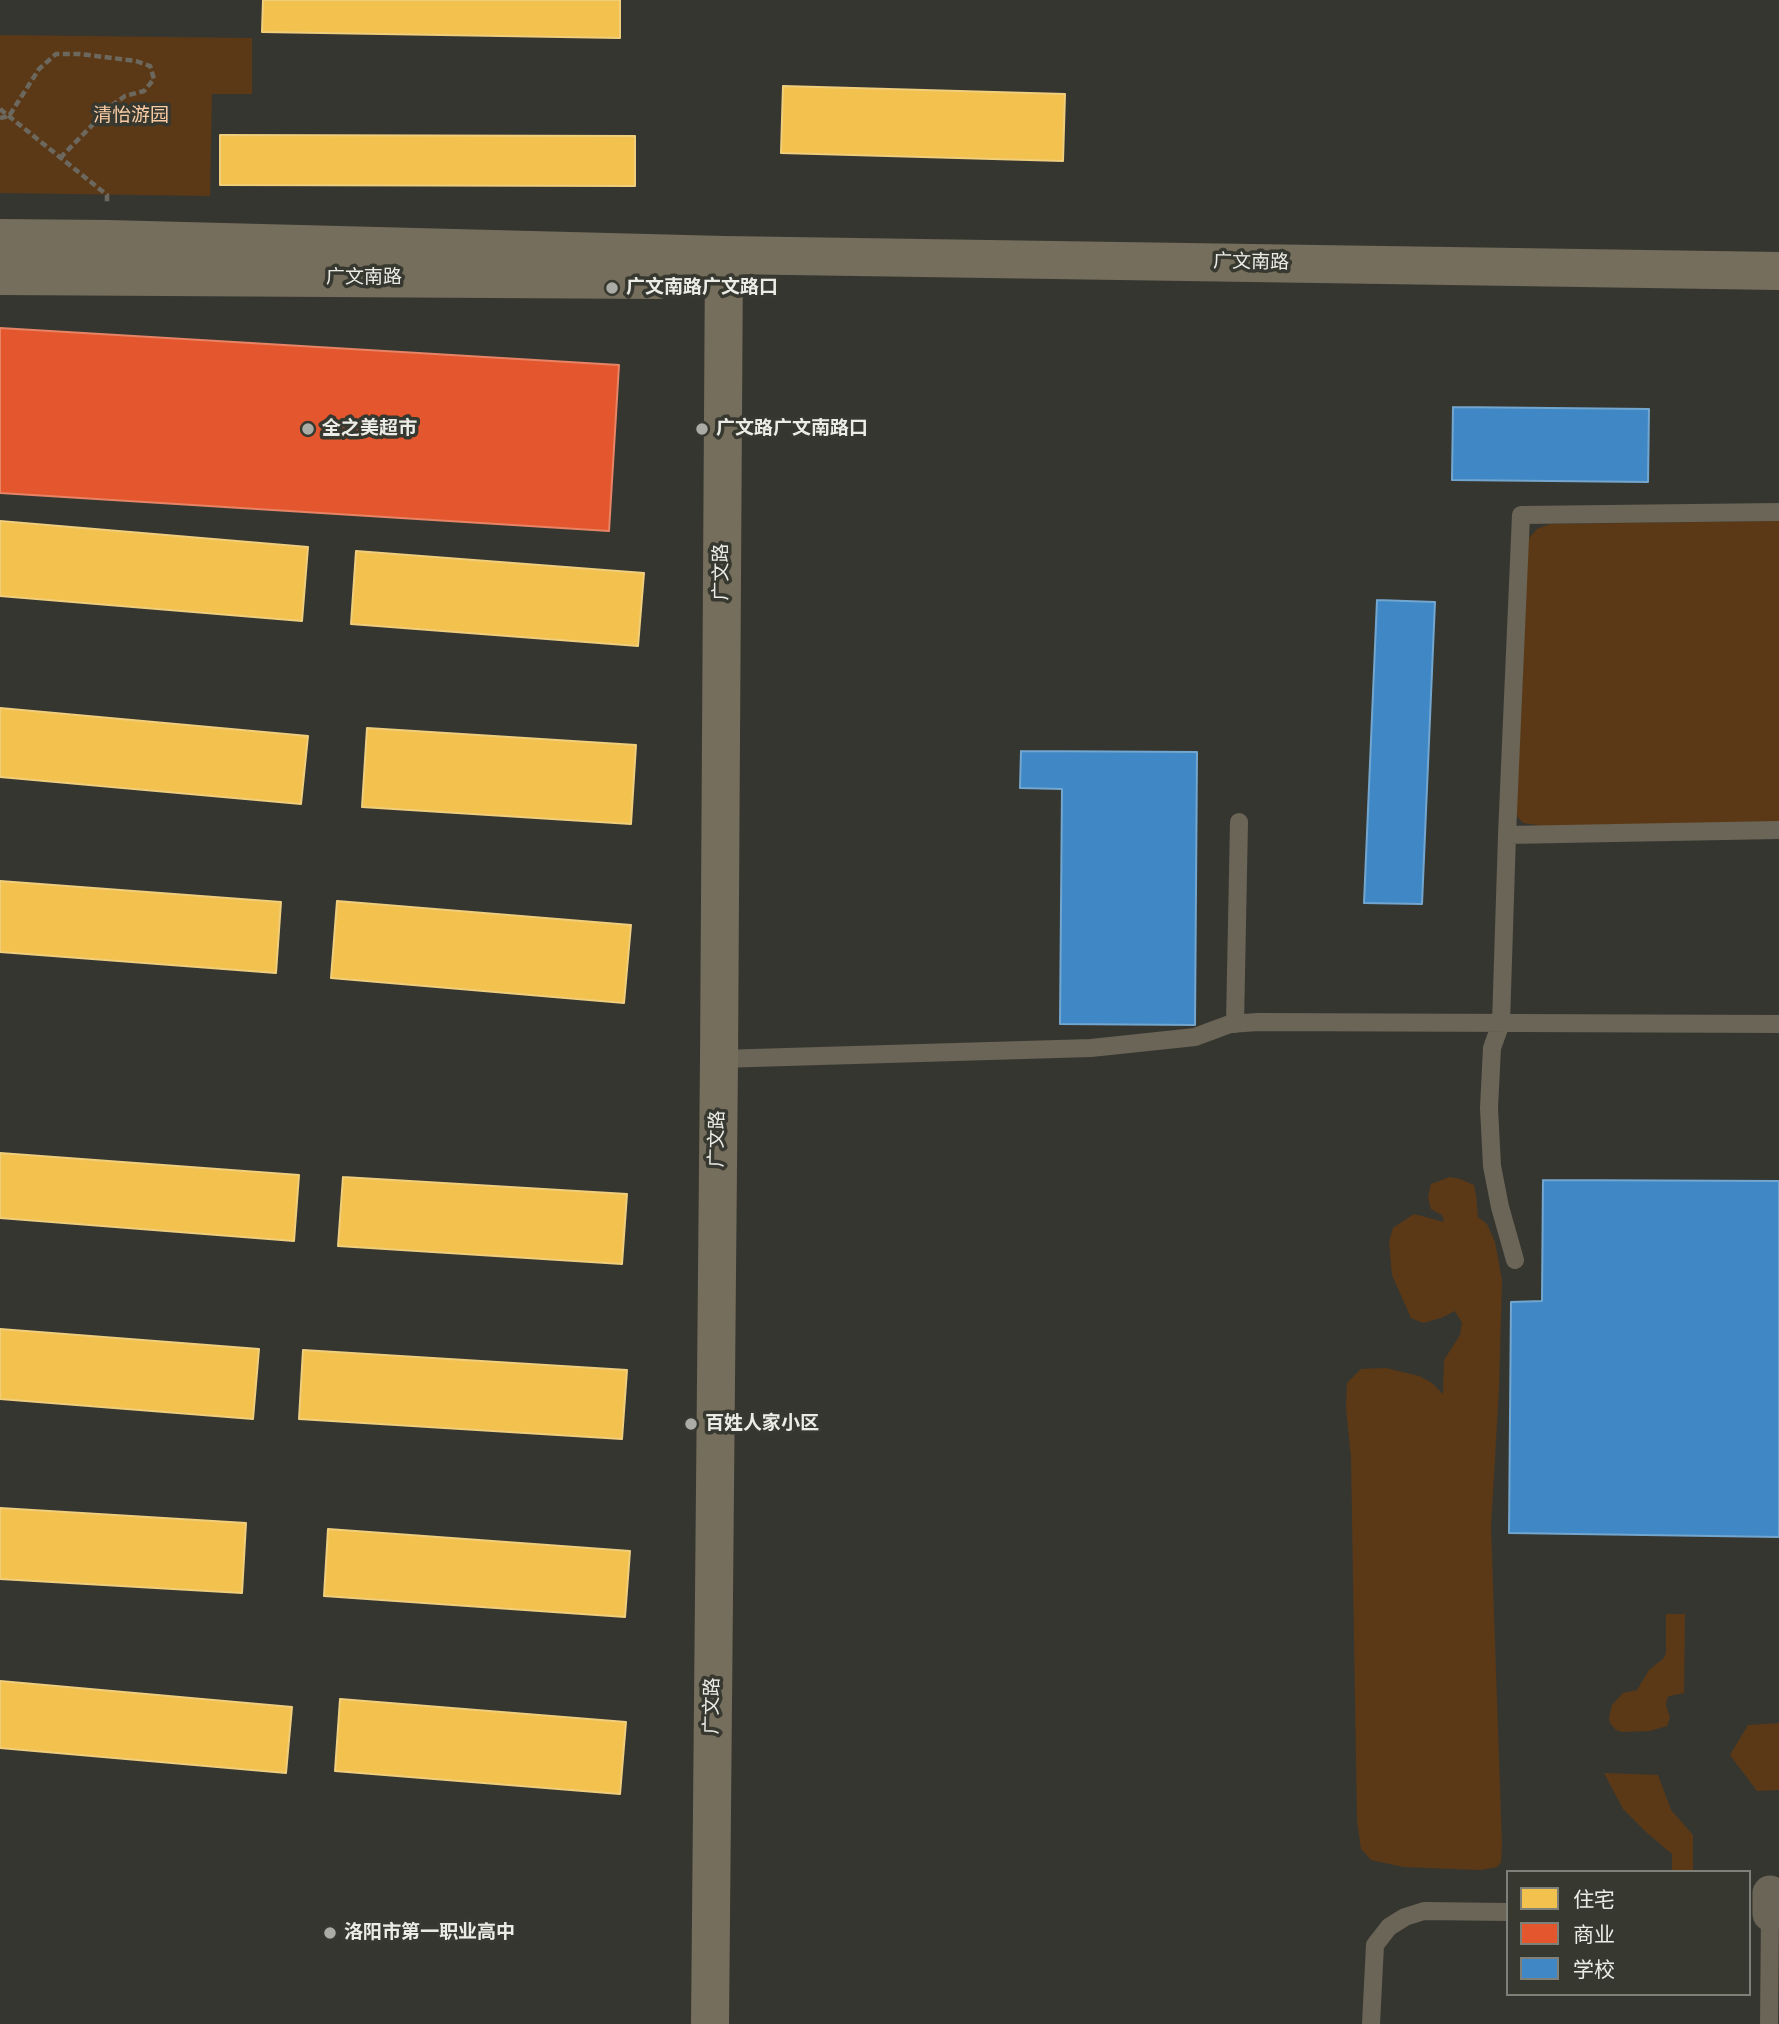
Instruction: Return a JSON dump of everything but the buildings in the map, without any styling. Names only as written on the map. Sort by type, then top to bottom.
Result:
[{"type":"street","name":"广文南路","points":[[0,238],[724,254],[1779,271]]},
{"type":"street","name":"广文南路","points":[[0,276],[658,280],[724,254]]},
{"type":"street","name":"广文路","points":[[710,2024],[724,254]]},
{"type":"lane","points":[[1515,1260],[1492,1166],[1489,1108],[1492,1048],[1501,1023],[1521,515],[1779,512]]},
{"type":"lane","points":[[1235,1024],[1239,822]]},
{"type":"lane","points":[[1507,835],[1779,830]]},
{"type":"lane","points":[[719,1059],[1091,1048],[1195,1037],[1235,1024],[1258,1022],[1779,1024]]},
{"type":"lane","points":[[1767,1909],[1769,2024]]},
{"type":"lane","points":[[1371,2024],[1375,1945],[1389,1927],[1405,1917],[1424,1911],[1506,1912]]},
{"type":"path","points":[[0,118],[9,116],[39,69],[56,54],[80,54],[135,61],[150,66],[154,79],[144,91],[125,96],[111,106],[61,157]]},
{"type":"path","points":[[0,109],[107,195],[108,239]]},
{"type":"green space","name":"清怡游园","points":[[0,35],[252,38],[252,94],[212,94],[210,196],[0,193]]},
{"type":"green space","points":[[1779,521],[1779,823],[1543,826],[1523,823],[1516,815],[1529,538],[1537,529],[1550,524]]},
{"type":"green space","points":[[1450,1177],[1474,1185],[1478,1217],[1487,1224],[1495,1242],[1502,1280],[1491,1527],[1502,1845],[1501,1862],[1497,1867],[1481,1870],[1403,1867],[1371,1860],[1361,1849],[1357,1821],[1351,1457],[1346,1408],[1347,1383],[1361,1369],[1386,1368],[1419,1376],[1432,1383],[1443,1394],[1444,1360],[1460,1335],[1462,1323],[1455,1311],[1423,1323],[1411,1318],[1392,1275],[1389,1242],[1393,1228],[1414,1214],[1444,1222],[1442,1215],[1431,1209],[1428,1197],[1431,1184]]},
{"type":"green space","points":[[1666,1614],[1685,1614],[1684,1693],[1669,1696],[1667,1699],[1666,1706],[1670,1717],[1667,1726],[1650,1731],[1616,1730],[1609,1717],[1612,1705],[1623,1693],[1637,1690],[1649,1670],[1664,1658]]},
{"type":"green space","points":[[1779,1723],[1779,1790],[1757,1791],[1730,1755],[1748,1725]]},
{"type":"green space","points":[[1604,1773],[1658,1775],[1671,1810],[1693,1835],[1693,1870],[1672,1870],[1672,1854],[1623,1809]]},
{"type":"place","name":"广文南路广文路口","points":[[612,288]]},
{"type":"place","name":"全之美超市","points":[[308,429]]},
{"type":"place","name":"广文路广文南路口","points":[[702,429]]},
{"type":"place","name":"百姓人家小区","points":[[691,1424]]},
{"type":"place","name":"洛阳市第一职业高中","points":[[330,1933]]}]
